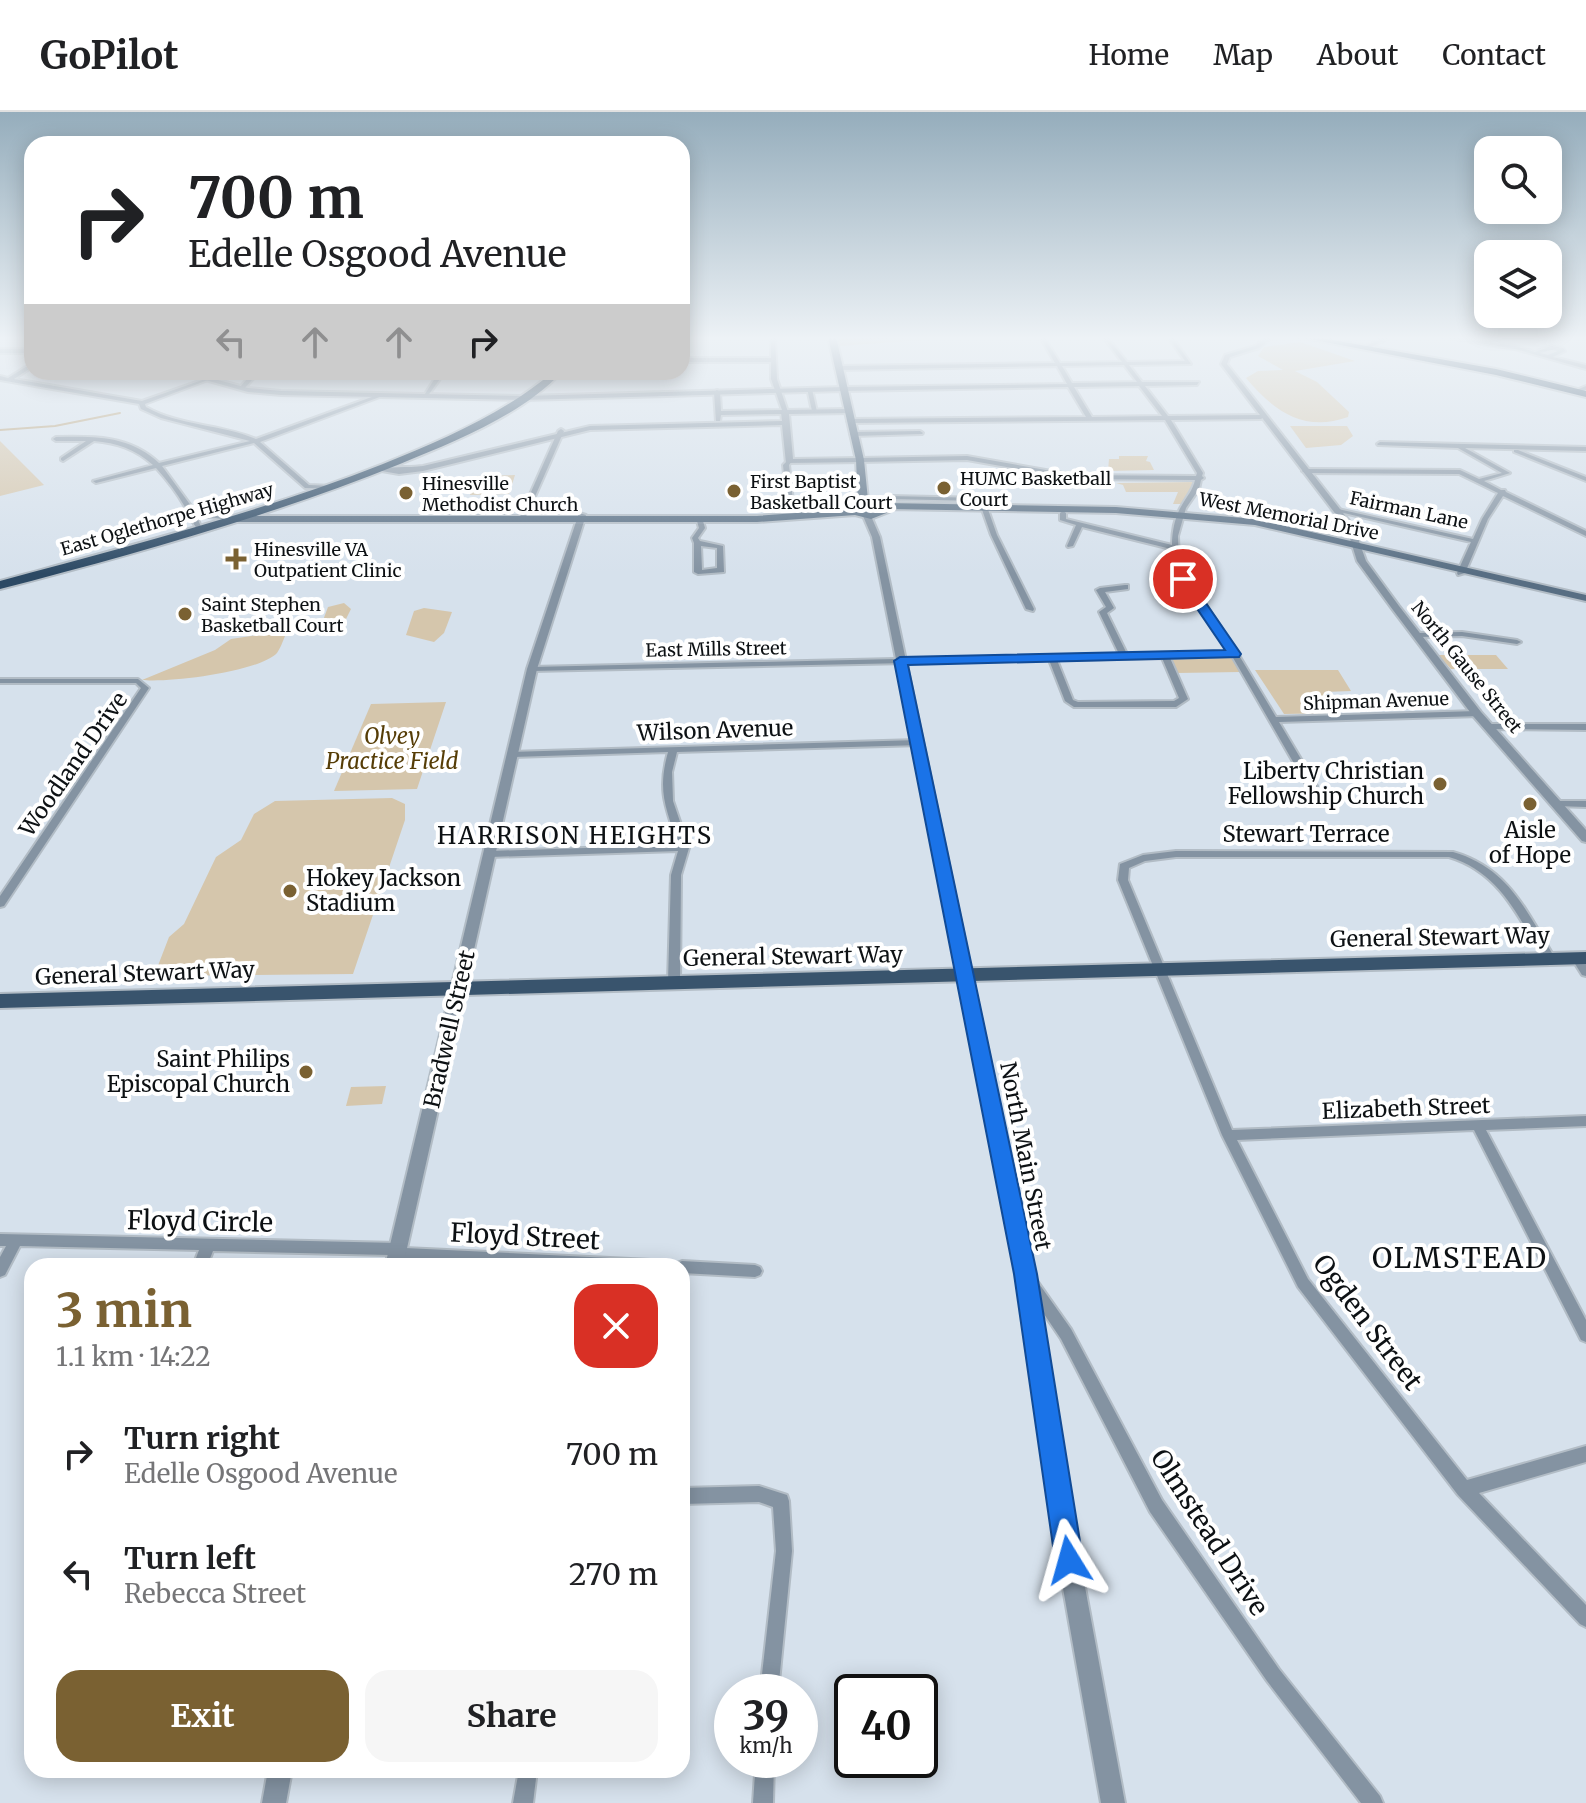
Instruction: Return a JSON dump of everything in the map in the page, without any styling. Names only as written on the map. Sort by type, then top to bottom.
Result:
[{"type":"highway","points":[[337,486],[477,427],[495,416]]},
{"type":"highway","points":[[337,486],[407,473]]},
{"type":"highway","name":"East Oglethorpe Highway","points":[[0,585],[235,519],[308,492],[337,486]]},
{"type":"main road","name":"North Main Street","points":[[849,416],[860,460],[858,507]]},
{"type":"main road","name":"North Main Street","points":[[860,460],[865,465],[878,510]]},
{"type":"main road","name":"West Memorial Drive","points":[[858,507],[878,510],[984,506],[1181,512],[1356,547],[1586,600]]},
{"type":"main road","name":"West Memorial Drive","points":[[984,506],[1063,513],[1181,512]]},
{"type":"main road","points":[[582,517],[858,507]]},
{"type":"main road","points":[[235,519],[582,517],[700,520],[858,507]]},
{"type":"main road","points":[[252,514],[523,517]]},
{"type":"main road","name":"General Stewart Way","points":[[0,1001],[674,982],[965,978],[1158,968],[1549,958],[1583,963]]},
{"type":"street","points":[[160,416],[215,427],[256,441],[308,492]]},
{"type":"street","points":[[96,481],[256,441],[325,416]]},
{"type":"street","points":[[718,416],[718,424]]},
{"type":"street","points":[[785,416],[791,511]]},
{"type":"street","points":[[849,416],[916,420],[1261,417]]},
{"type":"street","name":"North Gause Street","points":[[1261,417],[1338,511],[1355,537],[1356,547],[1370,572],[1477,714],[1586,838]]},
{"type":"street","points":[[1166,418],[1192,455],[1201,478]]},
{"type":"street","points":[[916,420],[926,451]]},
{"type":"street","points":[[380,470],[407,473],[561,431],[619,426],[785,423]]},
{"type":"street","points":[[523,517],[561,431]]},
{"type":"street","points":[[853,434],[920,433]]},
{"type":"street","points":[[56,439],[94,437],[129,443],[160,464],[192,512],[199,529]]},
{"type":"street","points":[[63,459],[94,437]]},
{"type":"street","points":[[1380,444],[1586,449]]},
{"type":"street","points":[[1461,447],[1507,473],[1481,480]]},
{"type":"street","points":[[1510,448],[1586,479]]},
{"type":"street","points":[[789,461],[860,460],[926,451],[1074,477],[1201,478]]},
{"type":"street","points":[[1305,471],[1453,471],[1481,480],[1586,534]]},
{"type":"street","points":[[1201,478],[1181,512],[1175,548],[1179,571],[1275,720],[1312,786]]},
{"type":"street","points":[[1462,571],[1474,541],[1503,491]]},
{"type":"street","points":[[878,510],[984,506],[1030,609]]},
{"type":"street","name":"North Main Street","points":[[878,510],[900,661],[1026,1274],[1069,1560],[1113,1803]]},
{"type":"street","name":"Fairman Lane","points":[[1338,511],[1474,541]]},
{"type":"street","points":[[192,512],[235,519]]},
{"type":"street","points":[[1063,513],[1063,520],[1079,525],[1175,548]]},
{"type":"street","name":"Bradwell Street","points":[[397,1256],[532,669],[582,517]]},
{"type":"street","points":[[697,543],[720,546],[721,570],[698,572],[697,543],[702,528],[700,520]]},
{"type":"street","points":[[1070,546],[1079,525]]},
{"type":"street","points":[[1124,656],[1103,612],[1110,608],[1100,590],[1125,587]]},
{"type":"street","points":[[1419,635],[1462,634],[1517,642]]},
{"type":"street","name":"East Mills Street","points":[[532,669],[1234,654]]},
{"type":"street","points":[[1052,659],[1068,699],[1077,705],[1176,704],[1184,699],[1165,655]]},
{"type":"street","name":"Woodland Drive","points":[[0,681],[138,681],[145,688],[0,904]]},
{"type":"street","name":"Shipman Avenue","points":[[1275,720],[1477,714]]},
{"type":"street","points":[[1490,727],[1586,727]]},
{"type":"street","name":"Wilson Avenue","points":[[513,754],[918,743]]},
{"type":"street","points":[[673,750],[667,772],[668,801],[684,848],[674,898],[674,982]]},
{"type":"street","points":[[1559,804],[1586,804]]},
{"type":"street","points":[[490,854],[684,848]]},
{"type":"street","name":"Stewart Terrace","points":[[1158,968],[1123,880],[1124,866],[1143,858],[1176,854],[1449,854],[1469,858],[1503,886],[1549,958]]},
{"type":"street","name":"Ogden Street","points":[[1158,968],[1228,1135],[1303,1283],[1464,1489],[1586,1618]]},
{"type":"street","name":"Elizabeth Street","points":[[1228,1135],[1586,1121]]},
{"type":"street","points":[[1478,1126],[1586,1335]]},
{"type":"street","name":"Floyd Circle","points":[[0,1240],[208,1245],[397,1256]]},
{"type":"street","points":[[0,1271],[16,1241]]},
{"type":"street","points":[[203,1258],[208,1245]]},
{"type":"street","name":"Floyd Street","points":[[397,1256],[448,1258]]},
{"type":"street","points":[[690,1267],[755,1271]]},
{"type":"street","name":"Olmstead Drive","points":[[1026,1274],[1066,1334],[1156,1506],[1273,1675],[1373,1803]]},
{"type":"street","points":[[1464,1489],[1586,1454]]},
{"type":"street","points":[[690,1496],[759,1494],[781,1501],[784,1551],[771,1674]]},
{"type":"street","points":[[274,1803],[279,1778]]},
{"type":"street","points":[[523,1803],[527,1778]]},
{"type":"street","points":[[763,1803],[764,1778]]},
{"type":"green space","points":[[1290,416],[1348,416],[1317,422]]},
{"type":"green space","points":[[1290,426],[1347,426],[1353,436],[1341,445],[1306,448]]},
{"type":"green space","points":[[0,441],[44,485],[0,496]]},
{"type":"green space","points":[[1119,456],[1148,456],[1146,461],[1154,470],[1108,471],[1109,459],[1119,459]]},
{"type":"green space","points":[[515,475],[509,494],[470,495],[476,476]]},
{"type":"green space","points":[[1197,482],[1181,504],[1173,504],[1178,492],[1126,492],[1123,485],[1116,483]]},
{"type":"green space","points":[[344,603],[351,609],[339,633],[326,632],[322,623],[328,607]]},
{"type":"green space","points":[[424,608],[452,612],[444,633],[434,642],[406,635],[414,611]]},
{"type":"green space","points":[[271,633],[285,636],[277,653],[252,666],[191,678],[142,680],[215,650],[231,639]]},
{"type":"green space","points":[[1438,655],[1496,655],[1508,669],[1451,669]]},
{"type":"green space","points":[[1231,656],[1240,672],[1177,673],[1168,657]]},
{"type":"green space","points":[[1255,670],[1338,670],[1351,691],[1324,692],[1339,713],[1284,714]]},
{"type":"green space","name":"Olvey Practice Field","points":[[446,702],[417,789],[334,791],[371,704]]},
{"type":"green space","name":"Hokey Jackson Stadium","points":[[392,798],[405,804],[405,820],[353,974],[154,976],[169,937],[184,924],[216,857],[241,840],[254,814],[275,801]]},
{"type":"green space","points":[[386,1086],[382,1104],[346,1106],[351,1087]]},
{"type":"waterway","points":[[0,430],[55,426],[105,416]]},
{"type":"place","name":"HUMC Basketball Court","points":[[944,488]]},
{"type":"place","name":"First Baptist Basketball Court","points":[[734,491]]},
{"type":"place","name":"Hinesville Methodist Church","points":[[406,493]]},
{"type":"place","name":"Hinesville VA Outpatient Clinic","points":[[236,559]]},
{"type":"place","name":"Saint Stephen Basketball Court","points":[[185,614]]},
{"type":"place","name":"Liberty Christian Fellowship Church","points":[[1440,784]]},
{"type":"place","name":"Aisle of Hope","points":[[1530,804]]},
{"type":"place","name":"Hokey Jackson Stadium","points":[[290,891]]},
{"type":"place","name":"Saint Philips Episcopal Church","points":[[306,1072]]},
{"type":"district","name":"HARRISON HEIGHTS","points":[[575,835]]},
{"type":"district","name":"OLMSTEAD","points":[[1460,1258]]},
{"type":"route","points":[[1069,1560],[1026,1274],[900,661],[1234,654],[1183,579]]}]
